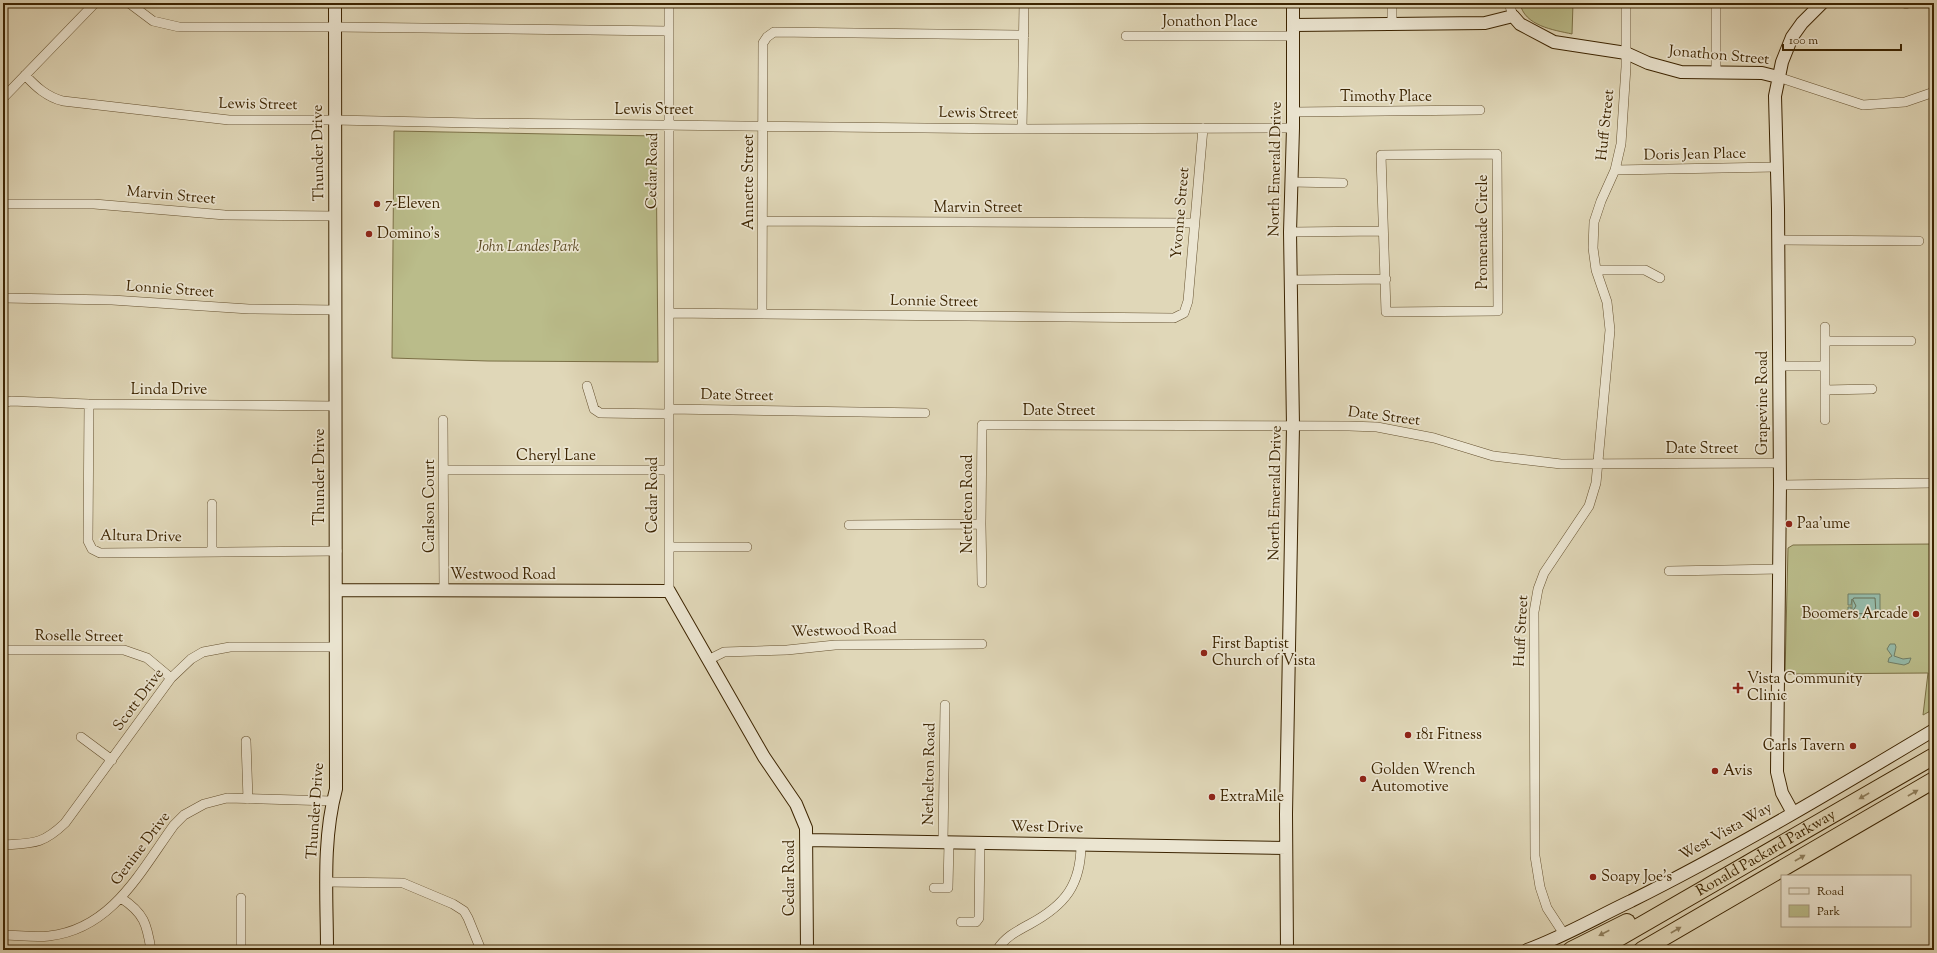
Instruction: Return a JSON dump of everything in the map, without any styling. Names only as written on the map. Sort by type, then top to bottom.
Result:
[{"type":"highway","name":"Ronald Packard Parkway","points":[[1598,950],[1934,756]]},
{"type":"highway","name":"Ronald Packard Parkway","points":[[1642,950],[1934,780]]},
{"type":"highway","points":[[1571,950],[1628,921],[1679,903]]},
{"type":"street","points":[[3,98],[95,3]]},
{"type":"street","points":[[129,3],[153,21],[179,27],[335,27],[669,31]]},
{"type":"street","name":"Thunder Drive","points":[[327,950],[327,837],[330,810],[336,789],[335,3]]},
{"type":"street","name":"Cedar Road","points":[[669,3],[669,591],[710,659],[764,757],[796,804],[806,828],[807,950]]},
{"type":"street","points":[[1022,129],[1024,3]]},
{"type":"street","name":"North Emerald Drive","points":[[1287,950],[1286,848],[1293,426],[1290,232],[1293,128],[1293,3]]},
{"type":"street","points":[[1392,3],[1392,24]]},
{"type":"street","points":[[1293,30],[1392,24],[1485,23],[1513,16],[1509,3]]},
{"type":"street","name":"Huff Street","points":[[1564,934],[1547,908],[1540,888],[1535,856],[1534,612],[1538,589],[1544,573],[1589,506],[1596,484],[1610,330],[1607,302],[1596,270],[1593,248],[1594,222],[1601,201],[1616,170],[1621,144],[1626,53],[1626,3]]},
{"type":"street","points":[[1716,3],[1716,73]]},
{"type":"street","name":"Grapevine Road","points":[[1793,813],[1782,793],[1777,772],[1780,485],[1775,96],[1782,62],[1792,37],[1802,23],[1822,3]]},
{"type":"street","name":"Jonathon Street","points":[[1513,16],[1520,24],[1554,42],[1626,53],[1668,70],[1681,72],[1762,73],[1863,105],[1878,106],[1905,102],[1934,92]]},
{"type":"street","name":"Jonathon Place","points":[[1126,36],[1293,30]]},
{"type":"street","name":"Annette Street","points":[[762,314],[763,43],[767,37],[774,32],[1024,35]]},
{"type":"street","name":"Lewis Street","points":[[25,75],[38,89],[63,101],[229,120],[1022,129],[1293,128]]},
{"type":"street","name":"Timothy Place","points":[[1293,112],[1480,110]]},
{"type":"street","name":"Yvonne Street","points":[[1188,301],[1203,128]]},
{"type":"street","name":"Promenade Circle","points":[[1497,154],[1498,311],[1386,312],[1386,279],[1383,231],[1381,155],[1497,154]]},
{"type":"street","name":"Doris Jean Place","points":[[1616,170],[1776,167]]},
{"type":"street","points":[[1291,182],[1343,183]]},
{"type":"street","name":"Marvin Street","points":[[3,204],[94,204],[225,214],[336,216]]},
{"type":"street","name":"Marvin Street","points":[[763,221],[1194,223]]},
{"type":"street","points":[[1290,232],[1383,231]]},
{"type":"street","points":[[1778,240],[1919,241]]},
{"type":"street","points":[[1596,270],[1645,270],[1660,278]]},
{"type":"street","points":[[1291,280],[1386,279]]},
{"type":"street","name":"Lonnie Street","points":[[3,298],[112,300],[249,309],[336,310]]},
{"type":"street","name":"Lonnie Street","points":[[669,313],[1174,318],[1184,313],[1188,301]]},
{"type":"street","points":[[1825,327],[1825,420]]},
{"type":"street","points":[[1825,341],[1911,341]]},
{"type":"street","points":[[1779,366],[1825,366]]},
{"type":"street","name":"Date Street","points":[[587,386],[594,409],[600,413],[925,413]]},
{"type":"street","points":[[1825,390],[1872,389]]},
{"type":"street","name":"Linda Drive","points":[[3,403],[11,401],[89,404],[336,406]]},
{"type":"street","name":"Altura Drive","points":[[89,404],[88,541],[92,549],[100,553],[336,551]]},
{"type":"street","name":"Carlson Court","points":[[444,420],[444,591]]},
{"type":"street","name":"Date Street","points":[[982,425],[1377,427],[1434,438],[1493,456],[1516,460],[1561,464],[1779,463]]},
{"type":"street","name":"Nettleton Road","points":[[982,425],[982,583]]},
{"type":"street","name":"Cheryl Lane","points":[[444,470],[669,470]]},
{"type":"street","points":[[1780,485],[1934,483]]},
{"type":"street","points":[[212,504],[212,552]]},
{"type":"street","points":[[849,525],[981,524]]},
{"type":"street","points":[[669,547],[747,547]]},
{"type":"street","points":[[1669,571],[1780,568]]},
{"type":"street","name":"Westwood Road","points":[[336,590],[669,591]]},
{"type":"street","name":"Westwood Road","points":[[710,659],[724,652],[787,650],[835,645],[982,644]]},
{"type":"street","name":"Scott Drive","points":[[3,845],[34,843],[51,836],[65,823],[171,678],[191,659],[203,652],[230,647],[336,647]]},
{"type":"street","name":"Roselle Street","points":[[3,650],[124,650],[147,658],[171,678]]},
{"type":"street","name":"Nethelton Road","points":[[934,888],[948,888],[946,842],[945,705]]},
{"type":"street","name":"West Vista Way","points":[[1527,950],[1564,934],[1680,876],[1793,813],[1934,730]]},
{"type":"street","points":[[81,737],[112,760]]},
{"type":"street","points":[[246,741],[248,799]]},
{"type":"street","name":"Genine Drive","points":[[3,935],[48,936],[83,927],[97,919],[116,904],[121,898],[174,825],[184,815],[204,804],[227,798],[332,801]]},
{"type":"street","name":"West Drive","points":[[807,840],[1286,848]]},
{"type":"street","points":[[961,922],[976,922],[979,918],[980,843]]},
{"type":"street","points":[[997,950],[1011,935],[1046,916],[1058,906],[1067,895],[1078,876],[1081,844]]},
{"type":"street","points":[[327,882],[403,882],[453,904],[464,911],[481,950]]},
{"type":"street","points":[[121,898],[132,905],[147,926],[151,950]]},
{"type":"street","points":[[240,898],[240,950]]},
{"type":"green space","points":[[1520,3],[1573,3],[1572,34],[1541,26],[1533,22],[1527,17]]},
{"type":"green space","name":"John Landes Park","points":[[394,131],[656,136],[658,362],[488,361],[392,358]]},
{"type":"green space","points":[[1934,544],[1934,709],[1923,715],[1928,673],[1785,674],[1788,548],[1793,545]]},
{"type":"water","points":[[1848,594],[1880,594],[1880,618],[1848,618],[1848,607],[1851,607],[1852,614],[1852,599],[1851,605],[1848,605]]},
{"type":"water","points":[[1890,644],[1895,644],[1896,647],[1894,656],[1903,659],[1911,658],[1909,663],[1904,665],[1888,662],[1889,658],[1892,656],[1887,649]]},
{"type":"place","name":"7-Eleven","points":[[377,204]]},
{"type":"place","name":"Domino's","points":[[369,234]]},
{"type":"place","name":"Paa'ume","points":[[1789,524]]},
{"type":"place","name":"Boomers Arcade","points":[[1916,614]]},
{"type":"place","name":"First Baptist Church of Vista","points":[[1204,653]]},
{"type":"place","name":"Vista Community Clinic","points":[[1738,688]]},
{"type":"place","name":"181 Fitness","points":[[1408,735]]},
{"type":"place","name":"Carls Tavern","points":[[1853,746]]},
{"type":"place","name":"Avis","points":[[1715,771]]},
{"type":"place","name":"Golden Wrench Automotive","points":[[1363,779]]},
{"type":"place","name":"ExtraMile","points":[[1212,797]]},
{"type":"place","name":"Soapy Joe's","points":[[1593,877]]}]
